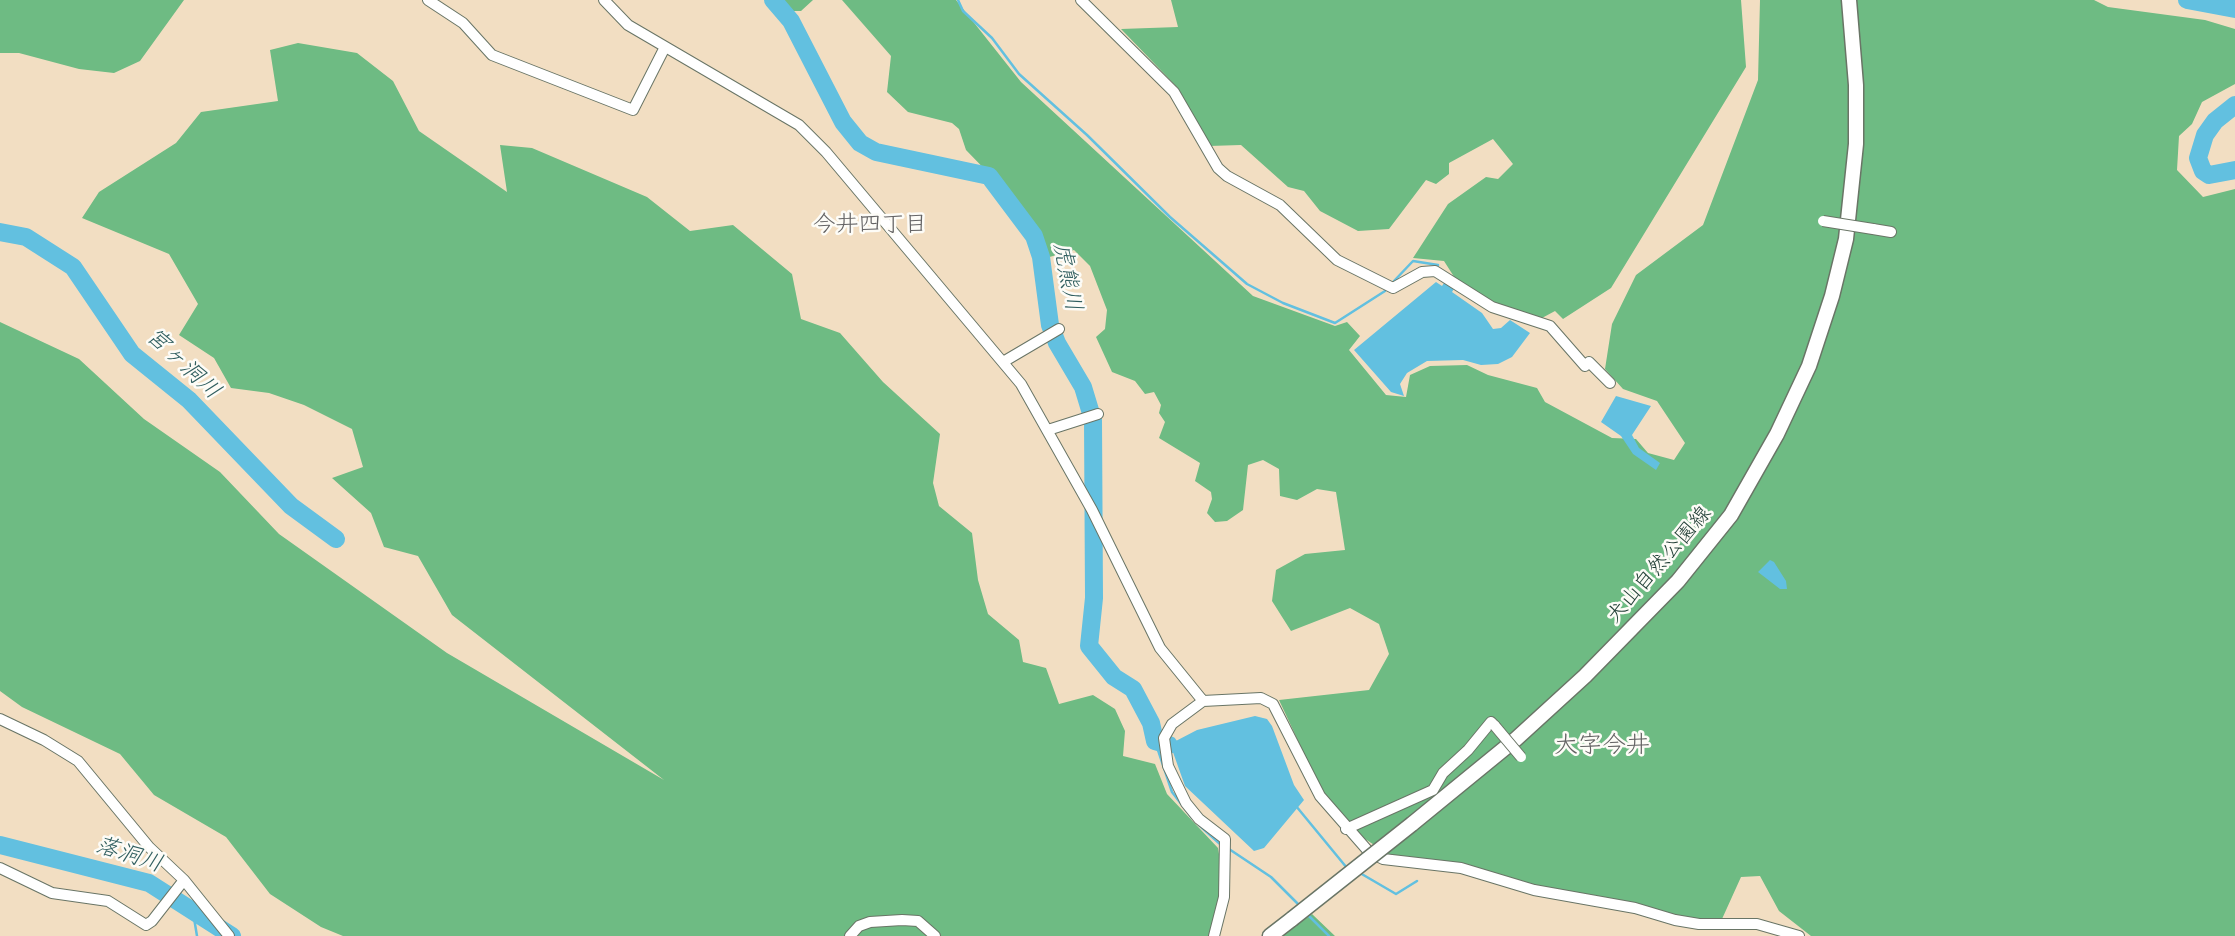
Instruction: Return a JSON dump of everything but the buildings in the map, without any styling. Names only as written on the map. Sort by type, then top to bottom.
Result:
[{"type":"main road","name":"犬山自然公園線","points":[[1270,936],[1506,747],[1585,676],[1678,581],[1731,514],[1777,434],[1809,366],[1832,296],[1846,239],[1856,144],[1856,85],[1849,0]]},
{"type":"street","points":[[428,0],[463,23],[492,55],[633,110],[665,47]]},
{"type":"street","points":[[604,0],[628,25],[799,125],[1003,362],[1021,384],[1048,430],[1094,514],[1160,648],[1203,701]]},
{"type":"street","points":[[1081,0],[1174,92],[1218,168],[1227,176],[1280,205],[1337,260],[1393,288],[1422,272],[1435,271],[1492,307],[1550,326],[1585,366],[1589,362],[1610,383]]},
{"type":"street","points":[[1823,221],[1891,232]]},
{"type":"street","points":[[1003,362],[1059,329]]},
{"type":"street","points":[[1048,430],[1098,414]]},
{"type":"street","points":[[1214,936],[1224,897],[1225,841],[1185,803],[1173,782],[1163,743],[1172,724],[1203,701],[1268,699],[1279,715],[1320,796],[1346,829],[1369,852],[1383,859],[1461,868],[1534,890],[1635,908],[1699,924],[1757,925],[1799,936]]},
{"type":"street","points":[[0,719],[78,761],[149,847],[184,880],[229,936]]},
{"type":"street","points":[[1346,829],[1433,790],[1443,773],[1468,750],[1491,722],[1521,757]]},
{"type":"street","points":[[0,868],[52,893],[108,901],[146,925],[184,880]]},
{"type":"street","points":[[850,936],[859,926],[902,919],[918,921],[935,936]]},
{"type":"green space","points":[[0,0],[184,0],[140,61],[114,73],[79,69],[19,53],[0,53]]},
{"type":"green space","points":[[776,0],[813,0],[801,11],[787,11]]},
{"type":"green space","points":[[842,0],[956,0],[1021,82],[1253,296],[1335,326],[1347,322],[1360,336],[1349,350],[1386,395],[1406,397],[1410,375],[1430,366],[1467,365],[1488,375],[1537,388],[1545,402],[1612,438],[1636,439],[1648,453],[1674,460],[1685,443],[1657,401],[1623,389],[1605,369],[1612,324],[1636,275],[1703,225],[1758,80],[1760,0],[2094,0],[2108,7],[2205,20],[2235,29],[2235,84],[2202,102],[2192,124],[2179,136],[2177,170],[2203,197],[2235,189],[2235,936],[1811,936],[1779,911],[1760,876],[1741,877],[1722,919],[1696,919],[1539,886],[1459,865],[1391,856],[1356,833],[1323,794],[1279,700],[1369,690],[1389,654],[1379,624],[1350,608],[1291,631],[1272,601],[1276,570],[1305,554],[1345,550],[1336,492],[1317,489],[1297,500],[1280,496],[1279,469],[1263,460],[1248,465],[1243,510],[1227,521],[1215,522],[1207,513],[1212,499],[1211,492],[1195,481],[1200,463],[1159,438],[1165,422],[1159,413],[1161,405],[1154,392],[1145,394],[1135,381],[1112,372],[1096,337],[1105,329],[1107,310],[1090,266],[1074,250],[1046,258],[1038,238],[1000,185],[966,150],[959,129],[952,123],[908,112],[887,92],[891,56]]},
{"type":"green space","points":[[1171,0],[1741,0],[1746,67],[1611,288],[1563,319],[1555,311],[1542,318],[1495,304],[1458,283],[1444,261],[1413,258],[1448,204],[1486,177],[1498,179],[1513,164],[1493,139],[1449,163],[1449,174],[1436,184],[1426,180],[1389,229],[1358,231],[1320,211],[1304,191],[1288,187],[1241,145],[1209,146],[1178,88],[1121,29],[1178,27]]},
{"type":"green space","points":[[298,43],[357,53],[393,81],[419,131],[507,192],[500,145],[532,148],[647,197],[690,231],[733,225],[792,274],[801,319],[840,333],[883,382],[940,434],[933,483],[939,506],[972,533],[978,580],[988,614],[1019,640],[1023,662],[1046,668],[1059,704],[1093,695],[1115,709],[1125,731],[1123,756],[1155,764],[1167,794],[1218,848],[1222,872],[1216,919],[1208,936],[343,936],[321,927],[270,894],[226,837],[154,795],[120,754],[22,707],[0,691],[0,322],[79,359],[144,419],[220,472],[279,534],[447,653],[664,780],[452,615],[418,556],[384,547],[371,513],[332,478],[363,467],[352,429],[304,405],[269,393],[231,388],[214,358],[179,335],[198,304],[169,254],[82,218],[99,192],[176,143],[201,112],[278,101],[270,50]]},
{"type":"green space","points":[[1312,914],[1335,936],[1281,936]]},
{"type":"water","points":[[1446,280],[1455,287],[1452,292],[1482,313],[1493,329],[1501,328],[1510,320],[1530,333],[1512,357],[1498,364],[1481,365],[1463,360],[1427,361],[1407,373],[1400,384],[1404,396],[1391,392],[1354,350],[1436,282],[1442,286]]},
{"type":"water","points":[[1616,396],[1651,406],[1632,435],[1639,448],[1660,463],[1656,470],[1633,454],[1621,436],[1601,422]]},
{"type":"water","points":[[1770,560],[1786,581],[1787,589],[1780,589],[1758,572]]},
{"type":"water","points":[[1255,716],[1267,719],[1272,726],[1294,785],[1304,800],[1264,848],[1254,851],[1185,786],[1169,741],[1172,743],[1197,730]]},
{"type":"waterway","name":"虎熊川","points":[[773,0],[791,21],[843,122],[860,143],[876,152],[989,176],[1034,236],[1041,257],[1050,325],[1057,343],[1083,387],[1093,420],[1094,598],[1089,646],[1114,677],[1133,689],[1151,723],[1155,741],[1169,745]]},
{"type":"waterway","points":[[958,0],[963,11],[992,38],[1019,74],[1087,135],[1170,217],[1247,284],[1283,303],[1335,323],[1385,291]]},
{"type":"waterway","points":[[2187,0],[2235,9]]},
{"type":"waterway","points":[[2235,105],[2215,121],[2205,135],[2198,158],[2203,171],[2209,175],[2235,170]]},
{"type":"waterway","name":"宮ヶ洞川","points":[[0,232],[26,237],[73,267],[132,354],[189,400],[291,506],[336,539]]},
{"type":"waterway","points":[[1394,281],[1413,261],[1438,265]]},
{"type":"waterway","points":[[1155,741],[1172,792],[1192,818]]},
{"type":"waterway","points":[[1296,806],[1347,868]]},
{"type":"waterway","points":[[1199,825],[1220,844]]},
{"type":"waterway","name":"落洞川","points":[[0,845],[149,883],[232,936]]},
{"type":"waterway","points":[[1229,849],[1271,877],[1300,906]]},
{"type":"waterway","points":[[1360,873],[1396,894],[1417,881]]},
{"type":"waterway","points":[[182,904],[194,918],[197,936]]},
{"type":"waterway","points":[[1307,914],[1329,936]]},
{"type":"district","name":"今井四丁目","points":[[870,225]]},
{"type":"district","name":"大字今井","points":[[1602,746]]}]
